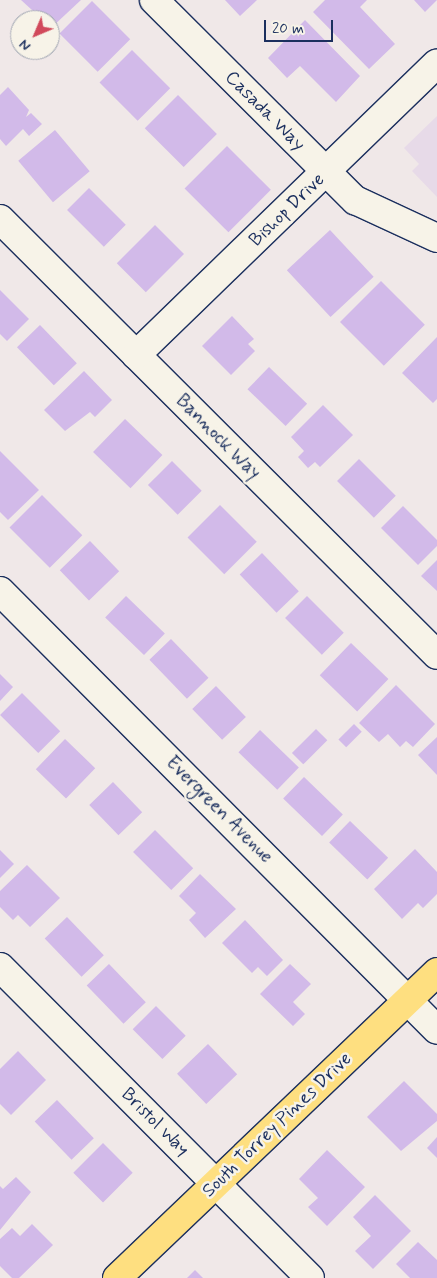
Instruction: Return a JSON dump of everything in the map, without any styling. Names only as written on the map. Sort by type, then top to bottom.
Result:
[{"type":"main road","name":"South Torrey Pines Drive","points":[[117,1278],[437,972]]},
{"type":"street","name":"Casada Way","points":[[154,0],[326,172],[372,212],[437,238]]},
{"type":"street","name":"Bishop Drive","points":[[136,355],[437,63]]},
{"type":"street","name":"Bannock Way","points":[[0,218],[437,655]]},
{"type":"street","name":"Evergreen Avenue","points":[[0,591],[437,1030]]},
{"type":"street","name":"Bristol Way","points":[[0,967],[310,1278]]},
{"type":"shaded area","points":[[437,116],[437,197],[412,171],[419,164],[404,148]]},
{"type":"building","points":[[21,0],[81,0],[60,20],[60,10],[32,10]]},
{"type":"building","points":[[225,0],[257,0],[240,16]]},
{"type":"building","points":[[325,0],[367,0],[360,7],[395,44],[369,69],[313,12]]},
{"type":"building","points":[[414,0],[437,0],[425,12]]},
{"type":"building","points":[[92,1],[130,39],[98,72],[60,34]]},
{"type":"building","points":[[305,20],[360,76],[336,102],[300,66],[287,78],[268,58]]},
{"type":"building","points":[[132,50],[170,88],[138,121],[99,83]]},
{"type":"building","points":[[8,87],[29,110],[26,117],[31,113],[42,124],[29,136],[23,129],[6,146],[0,139],[0,95]]},
{"type":"building","points":[[178,95],[217,134],[184,167],[145,128]]},
{"type":"building","points":[[55,130],[90,171],[53,202],[18,161]]},
{"type":"building","points":[[227,146],[271,190],[228,232],[185,188]]},
{"type":"building","points":[[89,188],[126,225],[104,247],[67,210]]},
{"type":"building","points":[[155,225],[184,254],[146,292],[117,263]]},
{"type":"building","points":[[330,230],[374,277],[330,317],[287,270]]},
{"type":"building","points":[[381,281],[425,325],[384,366],[340,322]]},
{"type":"building","points":[[0,290],[29,319],[7,341],[0,334]]},
{"type":"building","points":[[232,316],[254,339],[248,344],[255,351],[231,375],[202,346]]},
{"type":"building","points":[[40,325],[77,363],[54,385],[17,347]]},
{"type":"building","points":[[437,337],[437,399],[433,403],[402,373]]},
{"type":"building","points":[[269,367],[307,404],[286,426],[247,389]]},
{"type":"building","points":[[84,371],[112,400],[95,417],[90,412],[65,431],[44,410]]},
{"type":"building","points":[[323,405],[353,435],[320,467],[315,462],[308,468],[298,457],[304,451],[291,437]]},
{"type":"building","points":[[125,419],[162,455],[130,488],[93,452]]},
{"type":"building","points":[[0,451],[39,490],[8,520],[0,512]]},
{"type":"building","points":[[359,459],[396,496],[374,518],[337,481]]},
{"type":"building","points":[[172,461],[202,491],[178,515],[148,485]]},
{"type":"building","points":[[42,495],[82,535],[50,568],[9,528]]},
{"type":"building","points":[[220,505],[257,542],[224,574],[187,538]]},
{"type":"building","points":[[403,506],[437,540],[437,546],[418,565],[381,528]]},
{"type":"building","points":[[90,541],[119,571],[89,600],[60,570]]},
{"type":"building","points":[[262,553],[299,591],[277,613],[240,575]]},
{"type":"building","points":[[437,560],[437,591],[421,576]]},
{"type":"building","points":[[126,596],[165,634],[144,655],[105,618]]},
{"type":"building","points":[[307,596],[344,633],[322,655],[285,618]]},
{"type":"building","points":[[171,639],[209,678],[187,699],[149,660]]},
{"type":"building","points":[[351,643],[388,679],[357,711],[320,675]]},
{"type":"building","points":[[0,674],[13,687],[0,701]]},
{"type":"building","points":[[396,685],[435,724],[413,747],[406,741],[400,747],[388,734],[379,742],[359,723]]},
{"type":"building","points":[[216,686],[246,717],[222,740],[192,709]]},
{"type":"building","points":[[22,693],[60,731],[38,753],[0,715]]},
{"type":"building","points":[[354,724],[362,732],[346,747],[338,740]]},
{"type":"building","points":[[316,729],[327,740],[303,764],[292,753]]},
{"type":"building","points":[[260,730],[299,768],[277,790],[238,752]]},
{"type":"building","points":[[437,737],[437,775],[418,755]]},
{"type":"building","points":[[65,739],[95,768],[66,798],[36,769]]},
{"type":"building","points":[[304,777],[343,815],[322,836],[283,799]]},
{"type":"building","points":[[113,782],[142,812],[118,835],[89,805]]},
{"type":"building","points":[[350,821],[388,858],[367,879],[329,843]]},
{"type":"building","points":[[155,830],[193,868],[171,890],[133,852]]},
{"type":"building","points":[[415,849],[437,872],[437,894],[423,908],[418,903],[402,919],[374,889]]},
{"type":"building","points":[[0,850],[14,864],[0,878]]},
{"type":"building","points":[[27,865],[60,898],[30,927],[18,915],[13,920],[0,907],[0,891]]},
{"type":"building","points":[[200,874],[236,909],[205,938],[189,920],[196,913],[179,896]]},
{"type":"building","points":[[67,917],[104,955],[82,977],[45,939]]},
{"type":"building","points":[[245,920],[283,960],[267,976],[258,967],[252,973],[222,943]]},
{"type":"building","points":[[109,964],[146,1002],[124,1024],[87,986]]},
{"type":"building","points":[[290,964],[311,984],[293,1002],[305,1014],[293,1026],[260,994]]},
{"type":"building","points":[[156,1006],[186,1036],[162,1059],[133,1029]]},
{"type":"building","points":[[208,1044],[237,1074],[206,1104],[177,1074]]},
{"type":"building","points":[[18,1051],[46,1080],[11,1115],[0,1104],[0,1069]]},
{"type":"building","points":[[404,1081],[437,1114],[437,1121],[401,1151],[367,1117]]},
{"type":"building","points":[[57,1100],[94,1138],[72,1160],[35,1122]]},
{"type":"building","points":[[437,1137],[437,1158],[427,1148]]},
{"type":"building","points":[[103,1143],[133,1173],[103,1202],[73,1173]]},
{"type":"building","points":[[327,1150],[365,1187],[327,1226],[308,1207],[318,1198],[299,1179]]},
{"type":"building","points":[[16,1177],[31,1192],[0,1230],[0,1186],[3,1189]]},
{"type":"building","points":[[375,1195],[411,1231],[373,1269],[355,1251],[371,1236],[353,1217]]},
{"type":"building","points":[[32,1224],[53,1245],[19,1278],[12,1278],[0,1266],[0,1239],[12,1228],[20,1236]]},
{"type":"building","points":[[418,1242],[437,1260],[437,1278],[410,1278],[396,1264]]},
{"type":"building","points":[[195,1270],[203,1278],[187,1278]]}]
